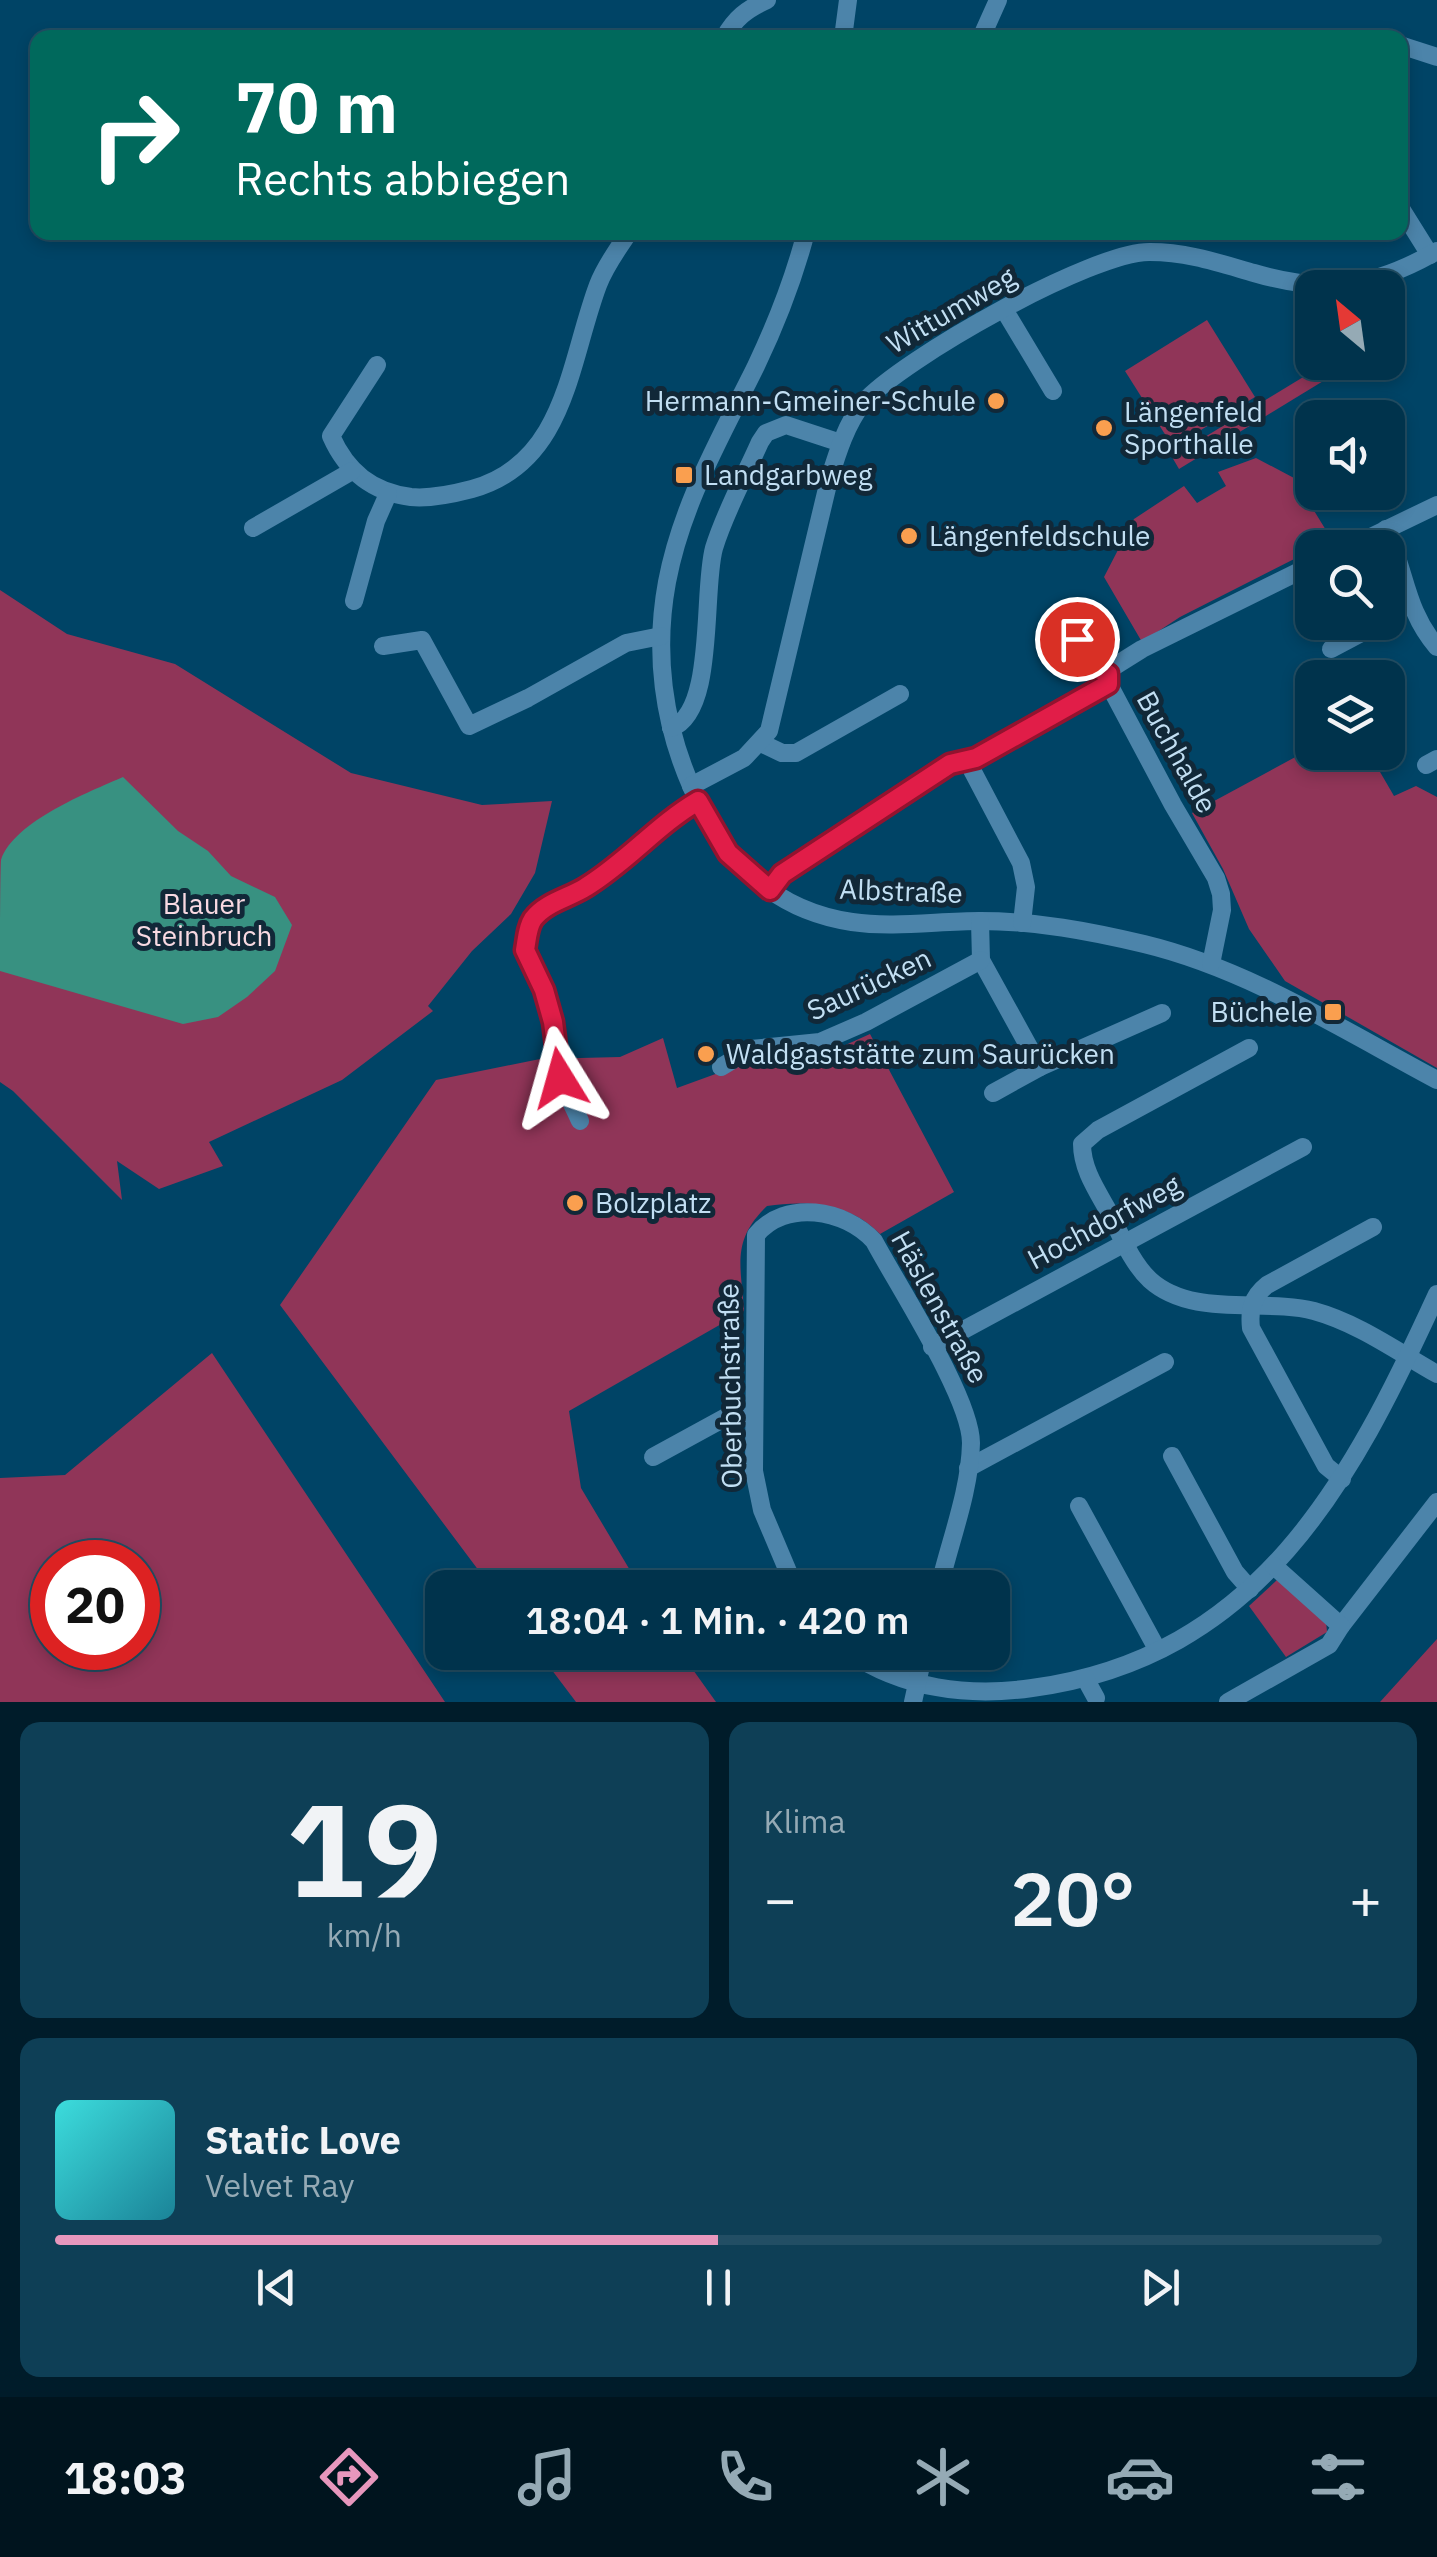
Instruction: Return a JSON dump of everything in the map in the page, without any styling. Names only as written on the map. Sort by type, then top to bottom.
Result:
[{"type":"street","points":[[729,30],[740,6],[767,0]]},
{"type":"street","points":[[843,30],[848,0]]},
{"type":"street","points":[[984,30],[998,0]]},
{"type":"street","points":[[1408,48],[1437,57]]},
{"type":"street","points":[[1408,217],[1433,253]]},
{"type":"street","points":[[376,365],[331,436],[352,471],[388,494],[420,498],[484,486],[515,469],[542,442],[566,397],[599,282],[625,240]]},
{"type":"street","name":"Albstraße","points":[[803,240],[765,345],[696,483],[668,582],[660,636],[665,705],[671,728],[695,794],[728,853],[770,890],[813,912],[852,922],[1022,923],[1090,932],[1211,964],[1437,1080]]},
{"type":"street","name":"Wittumweg","points":[[761,743],[774,718],[841,443],[861,406],[886,380],[1072,274],[1124,254],[1186,254],[1300,284],[1328,287],[1385,277],[1433,253]]},
{"type":"street","points":[[1004,310],[1053,391]]},
{"type":"street","points":[[671,728],[682,724],[692,711],[703,674],[706,600],[714,547],[760,442],[766,432],[786,424],[841,443]]},
{"type":"street","points":[[252,528],[352,471]]},
{"type":"street","points":[[354,602],[376,521],[388,494]]},
{"type":"street","points":[[1437,505],[1386,529],[1398,556],[1411,608],[1437,647]]},
{"type":"street","name":"Buchhalde","points":[[1211,964],[1222,910],[1216,878],[1108,679],[1117,664],[1142,649],[1295,573]]},
{"type":"street","points":[[1405,611],[1411,608]]},
{"type":"street","points":[[770,890],[782,874],[950,764],[976,758],[1108,679],[1093,666],[1062,612]]},
{"type":"street","points":[[383,646],[422,640],[469,726],[626,643],[660,636]]},
{"type":"street","points":[[1330,649],[1348,640]]},
{"type":"street","points":[[580,1121],[560,1078],[553,1022],[544,990],[525,950],[534,918],[551,904],[586,888],[632,854],[695,794],[761,743],[796,753],[900,694]]},
{"type":"street","points":[[976,758],[972,770],[1025,875],[1022,923]]},
{"type":"street","points":[[980,921],[981,960],[1040,1068]]},
{"type":"street","name":"Saurücken","points":[[721,1067],[751,1049],[820,1042],[866,1022],[981,960]]},
{"type":"street","points":[[992,1093],[1162,1013]]},
{"type":"street","points":[[1249,1048],[1098,1130],[1082,1144],[1082,1162],[1124,1242],[1149,1278],[1166,1291],[1212,1303],[1314,1311],[1437,1374]]},
{"type":"street","name":"Hochdorfweg","points":[[932,1347],[1303,1147]]},
{"type":"street","name":"Häslenstraße","points":[[756,1236],[773,1218],[784,1213],[824,1214],[848,1220],[874,1241],[964,1407],[971,1441],[968,1468],[943,1570]]},
{"type":"street","points":[[1342,1479],[1326,1466],[1252,1328],[1252,1304],[1266,1285],[1373,1227]]},
{"type":"street","name":"Oberbuchstraße","points":[[756,1236],[756,1488],[788,1570]]},
{"type":"street","points":[[881,1670],[916,1693],[1059,1693],[1206,1623],[1274,1566],[1342,1479],[1364,1444],[1437,1294]]},
{"type":"street","points":[[968,1468],[1165,1362]]},
{"type":"street","points":[[654,1456],[728,1416],[754,1417]]},
{"type":"street","points":[[1172,1456],[1235,1572],[1250,1589]]},
{"type":"street","points":[[1228,1702],[1329,1645],[1437,1502]]},
{"type":"street","points":[[1079,1506],[1157,1649]]},
{"type":"street","points":[[1274,1566],[1341,1626]]},
{"type":"street","points":[[1085,1678],[1096,1698]]},
{"type":"green space","points":[[1207,320],[1255,397],[1173,447],[1125,371]]},
{"type":"green space","points":[[1298,380],[1325,380],[1179,469],[1172,457]]},
{"type":"green space","points":[[1256,458],[1294,478],[1295,510],[1314,510],[1326,530],[1295,530],[1295,559],[1180,617],[1142,642],[1104,577],[1134,519],[1184,486],[1197,503],[1226,486],[1218,472]]},
{"type":"green space","name":"Blauer Steinbruch","points":[[0,590],[67,634],[175,664],[351,773],[482,805],[552,801],[535,873],[511,914],[472,951],[428,1006],[433,1011],[342,1080],[209,1142],[223,1166],[159,1189],[117,1161],[122,1200],[0,1082]]},
{"type":"green space","points":[[1295,757],[1295,770],[1379,770],[1394,796],[1416,786],[1437,797],[1437,1068],[1285,981],[1249,929],[1223,869],[1192,813]]},
{"type":"green space","points":[[870,1034],[954,1192],[880,1234],[855,1216],[827,1206],[767,1206],[743,1242],[740,1266],[744,1311],[569,1411],[581,1488],[630,1570],[478,1570],[280,1305],[436,1080],[540,1059],[620,1057],[663,1038],[677,1088],[743,1064],[812,1060]]},
{"type":"green space","points":[[212,1353],[445,1702],[0,1702],[0,1478],[65,1475]]},
{"type":"green space","points":[[1277,1580],[1326,1621],[1327,1632],[1286,1657],[1249,1606]]},
{"type":"green space","points":[[1437,1639],[1437,1702],[1380,1702]]},
{"type":"green space","points":[[552,1670],[693,1670],[716,1702],[576,1702]]},
{"type":"shaded area","points":[[123,777],[231,876],[275,897],[292,925],[275,971],[218,1017],[183,1024],[0,971],[1,860],[9,846],[54,810]]},
{"type":"place","name":"Hermann-Gmeiner-Schule","points":[[996,401]]},
{"type":"place","name":"Längenfeld Sporthalle","points":[[1104,428]]},
{"type":"place","name":"Landgarbweg","points":[[684,475]]},
{"type":"place","name":"Längenfeldschule","points":[[909,536]]},
{"type":"place","name":"Büchele","points":[[1333,1012]]},
{"type":"place","name":"Waldgaststätte zum Saurücken","points":[[706,1054]]},
{"type":"place","name":"Bolzplatz","points":[[575,1203]]},
{"type":"route","points":[[560,1078],[553,1022],[544,990],[525,950],[534,918],[551,904],[586,888],[698,801],[728,853],[770,890],[782,874],[950,764],[976,758],[1108,684],[1108,674],[1093,666],[1077,639]]}]
